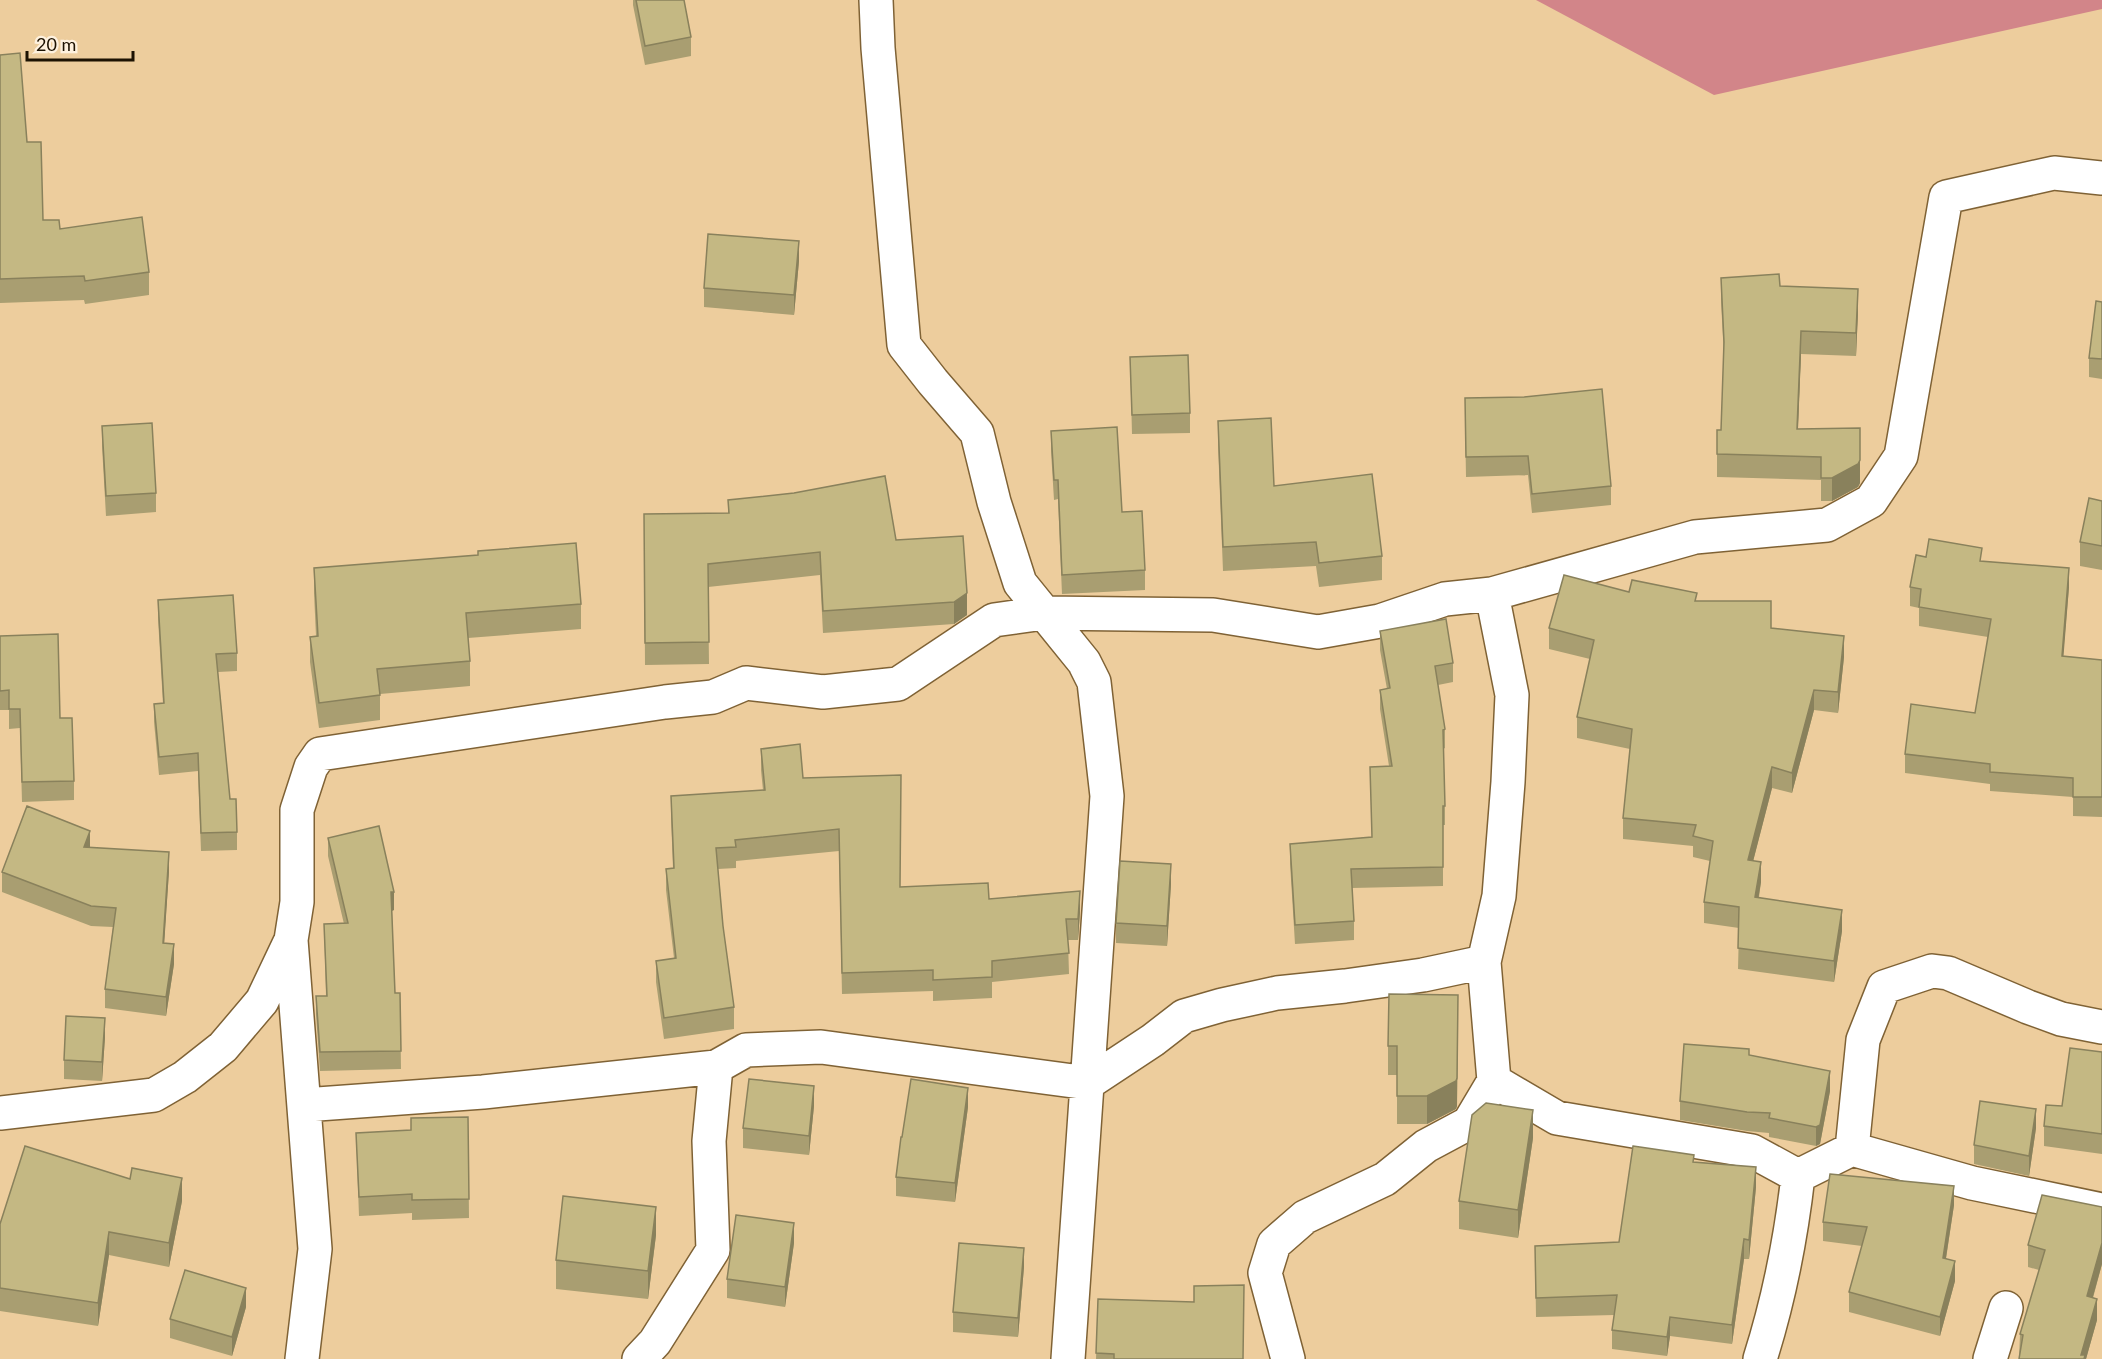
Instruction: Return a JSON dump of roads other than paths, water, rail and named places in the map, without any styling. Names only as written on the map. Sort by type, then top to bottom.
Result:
[{"type":"street","points":[[876,0],[879,60],[904,345],[977,433],[994,502],[1020,583],[1084,662],[1094,682],[1107,796],[1068,1359]]},
{"type":"street","points":[[302,1359],[315,1249],[291,940],[297,902],[297,810],[311,767],[320,754],[665,702],[713,697],[747,683],[823,692],[898,684],[994,620],[1044,613],[1213,615],[1318,632],[1380,621],[1445,599],[1492,594],[1695,537],[1827,525],[1871,501],[1901,456],[1946,197],[2054,173],[2102,178]]},
{"type":"street","points":[[1288,1359],[1265,1273],[1274,1244],[1305,1217],[1385,1179],[1426,1146],[1468,1123],[1494,1081],[1484,962],[1498,896],[1508,782],[1512,695],[1492,594]]},
{"type":"street","points":[[0,1113],[154,1095],[185,1077],[223,1047],[262,1001],[291,940]]},
{"type":"street","points":[[304,1105],[483,1092],[716,1067],[746,1050],[821,1047],[1088,1083],[1153,1040],[1184,1016],[1277,993],[1423,975],[1484,962]]},
{"type":"street","points":[[1852,1149],[1863,1040],[1884,987],[1932,971],[1948,973],[2061,1019],[2102,1027]]},
{"type":"street","points":[[639,1359],[655,1342],[713,1250],[709,1141],[716,1067]]},
{"type":"street","points":[[1494,1081],[1557,1118],[1752,1151],[1798,1176]]},
{"type":"street","points":[[1798,1176],[1852,1149],[1972,1183],[2102,1209]]},
{"type":"street","points":[[1760,1359],[1772,1321],[1792,1229],[1798,1176]]},
{"type":"street","points":[[1990,1359],[2006,1308]]}]
